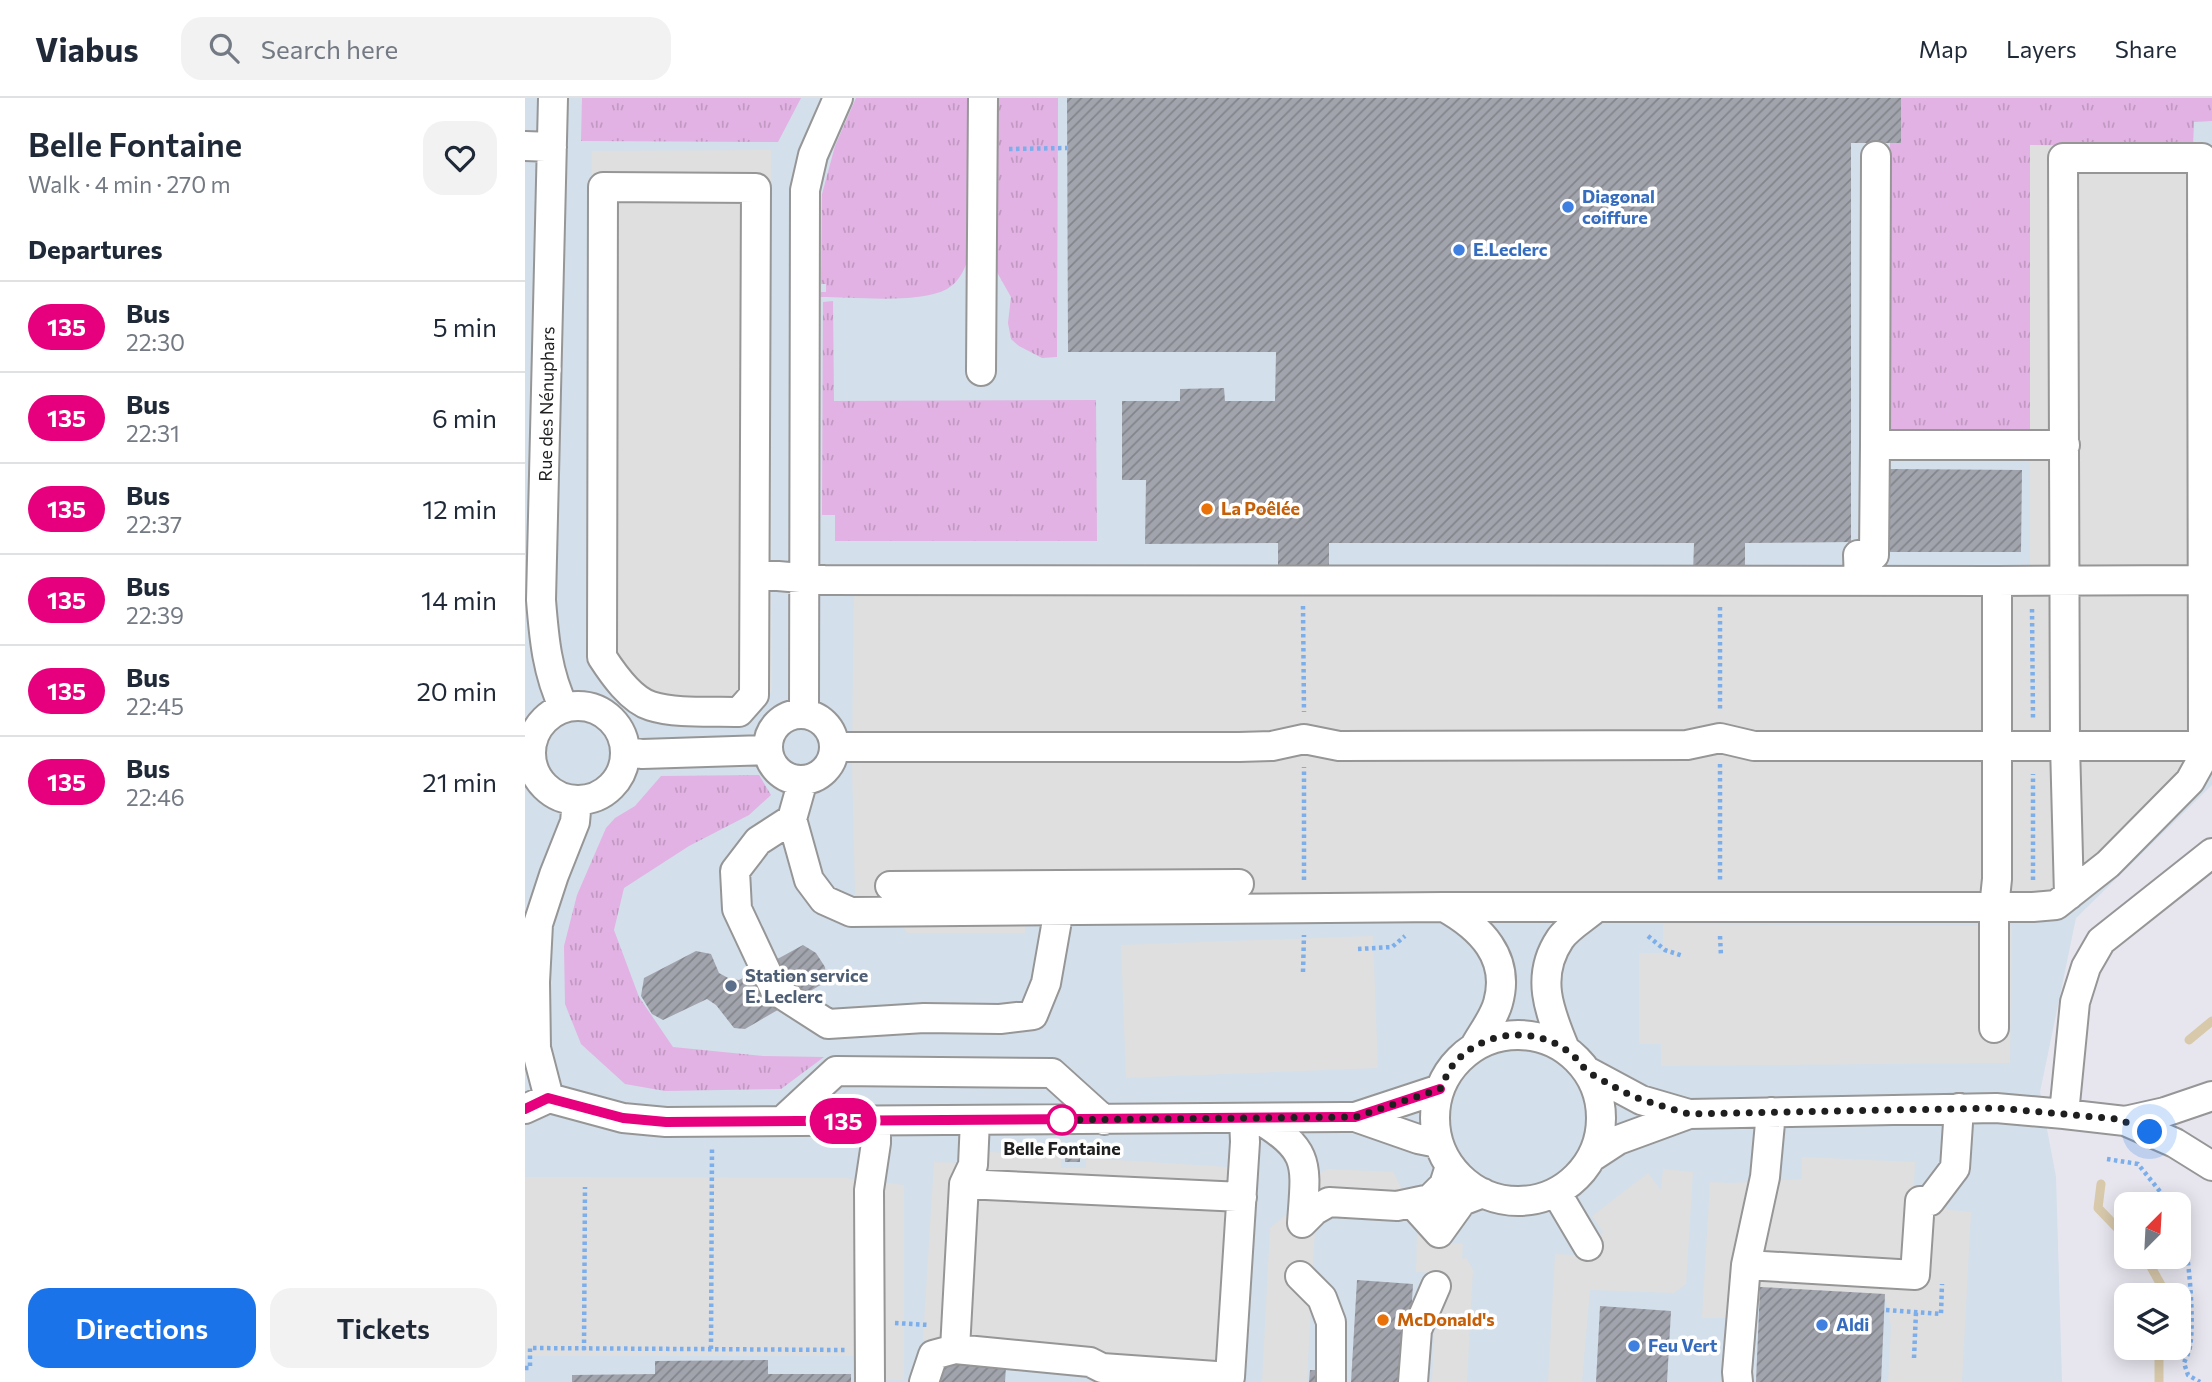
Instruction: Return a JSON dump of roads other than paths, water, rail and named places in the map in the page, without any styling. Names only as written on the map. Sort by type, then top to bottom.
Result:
[{"type":"street","name":"Rue des Nénuphars","points":[[553,98],[539,147],[535,481],[545,649],[556,691],[564,708]]},
{"type":"street","points":[[804,714],[805,190],[813,155],[838,98]]},
{"type":"street","points":[[981,371],[983,98]]},
{"type":"street","points":[[1859,580],[1858,555],[1874,555],[1876,156]]},
{"type":"street","points":[[803,780],[792,819],[809,880],[824,900],[851,912],[1444,907],[1994,908],[2056,905],[2069,895],[2108,864],[2190,781],[2200,763],[2203,746],[2201,158],[2063,158],[2065,745],[2069,895]]},
{"type":"street","points":[[603,187],[756,188],[755,573],[754,695],[739,712],[649,706],[617,681],[602,657],[603,187]]},
{"type":"street","points":[[1875,445],[2065,445]]},
{"type":"street","points":[[755,573],[824,580],[2203,580]]},
{"type":"street","points":[[1994,1028],[1997,581]]},
{"type":"street","points":[[564,708],[593,708],[605,714],[623,737],[623,766],[617,780],[606,791],[592,798],[577,800],[532,784],[528,743],[543,721],[564,708]]},
{"type":"street","points":[[804,714],[823,721],[833,737],[835,747],[829,766],[813,778],[803,780],[784,775],[776,768],[768,750],[772,731],[778,723],[786,718],[804,714]]},
{"type":"street","points":[[835,747],[1239,747],[1272,746],[1304,740],[1339,746],[1687,746],[1720,738],[1754,746],[2203,746]]},
{"type":"street","points":[[625,751],[642,754],[768,750]]},
{"type":"street","points":[[577,800],[575,822],[538,924],[535,982],[537,1104],[623,1118],[712,1122],[1355,1117],[1440,1089]]},
{"type":"street","points":[[792,819],[758,841],[735,871],[737,909],[775,990],[828,1024],[924,1018],[1000,1019],[1033,1015],[1046,983],[1059,909]]},
{"type":"street","points":[[2064,1114],[2075,1002],[2086,967],[2101,941],[2212,853]]},
{"type":"street","points":[[890,886],[1239,884]]},
{"type":"street","points":[[1444,907],[1467,920],[1486,939],[1501,968],[1498,1003],[1475,1046]]},
{"type":"street","points":[[1565,1049],[1554,1024],[1547,997],[1545,967],[1561,937],[1597,907]]},
{"type":"street","points":[[1251,1118],[1284,1134],[1302,1158],[1305,1181],[1303,1223],[1315,1210],[1329,1202],[1397,1206],[1430,1199],[1444,1185],[1444,1154],[1435,1116],[1440,1089],[1453,1065],[1475,1046],[1496,1037],[1520,1034],[1543,1038],[1565,1049],[1587,1071],[1641,1100],[1689,1114],[1959,1108],[1996,1108],[2064,1114],[2125,1121],[2175,1143],[2212,1166]]},
{"type":"street","points":[[782,1121],[836,1071],[1052,1073],[1104,1120]]},
{"type":"street","points":[[1355,1117],[1418,1139],[1444,1154],[1465,1182],[1483,1194],[1507,1200],[1532,1200],[1556,1192],[1577,1177],[1592,1157],[1600,1136],[1602,1114],[1597,1091],[1587,1071]]},
{"type":"street","points":[[2125,1121],[2165,1112],[2212,1096]]},
{"type":"street","points":[[1747,1265],[1915,1275],[1920,1201],[1930,1201],[1955,1168],[1959,1108]]},
{"type":"street","points":[[1738,1382],[1747,1265],[1765,1177],[1771,1112]]},
{"type":"street","points":[[1592,1157],[1618,1140],[1689,1114]]},
{"type":"street","points":[[955,1337],[1090,1362],[1102,1368],[1229,1380],[1242,1198],[1251,1118]]},
{"type":"street","points":[[870,1382],[869,1190],[876,1143],[876,1121]]},
{"type":"street","points":[[924,1382],[933,1355],[955,1337],[964,1184],[973,1165],[975,1121]]},
{"type":"street","points":[[964,1184],[1242,1198]]},
{"type":"street","points":[[1556,1192],[1588,1246]]},
{"type":"street","points":[[1412,1203],[1439,1233],[1462,1200],[1483,1194]]},
{"type":"street","points":[[1300,1276],[1322,1298],[1331,1322],[1331,1382]]},
{"type":"street","points":[[1413,1382],[1417,1330],[1436,1286]]},
{"type":"waterway","points":[[2189,1040],[2212,1021]]},
{"type":"waterway","points":[[2101,1184],[2098,1208],[2114,1225]]},
{"type":"waterway","points":[[2152,1269],[2160,1283]]},
{"type":"waterway","points":[[2159,1360],[2159,1382]]},
{"type":"place","name":"Diagonal coiffure","points":[[1568,207]]},
{"type":"place","name":"E.Leclerc","points":[[1459,250]]},
{"type":"place","name":"La Poêlée","points":[[1207,509]]},
{"type":"place","name":"Station service E. Leclerc","points":[[731,986]]},
{"type":"place","name":"Belle Fontaine","points":[[1062,1120]]},
{"type":"place","name":"McDonald's","points":[[1383,1320]]},
{"type":"place","name":"Aldi","points":[[1822,1325]]},
{"type":"place","name":"Feu Vert","points":[[1634,1346]]}]
